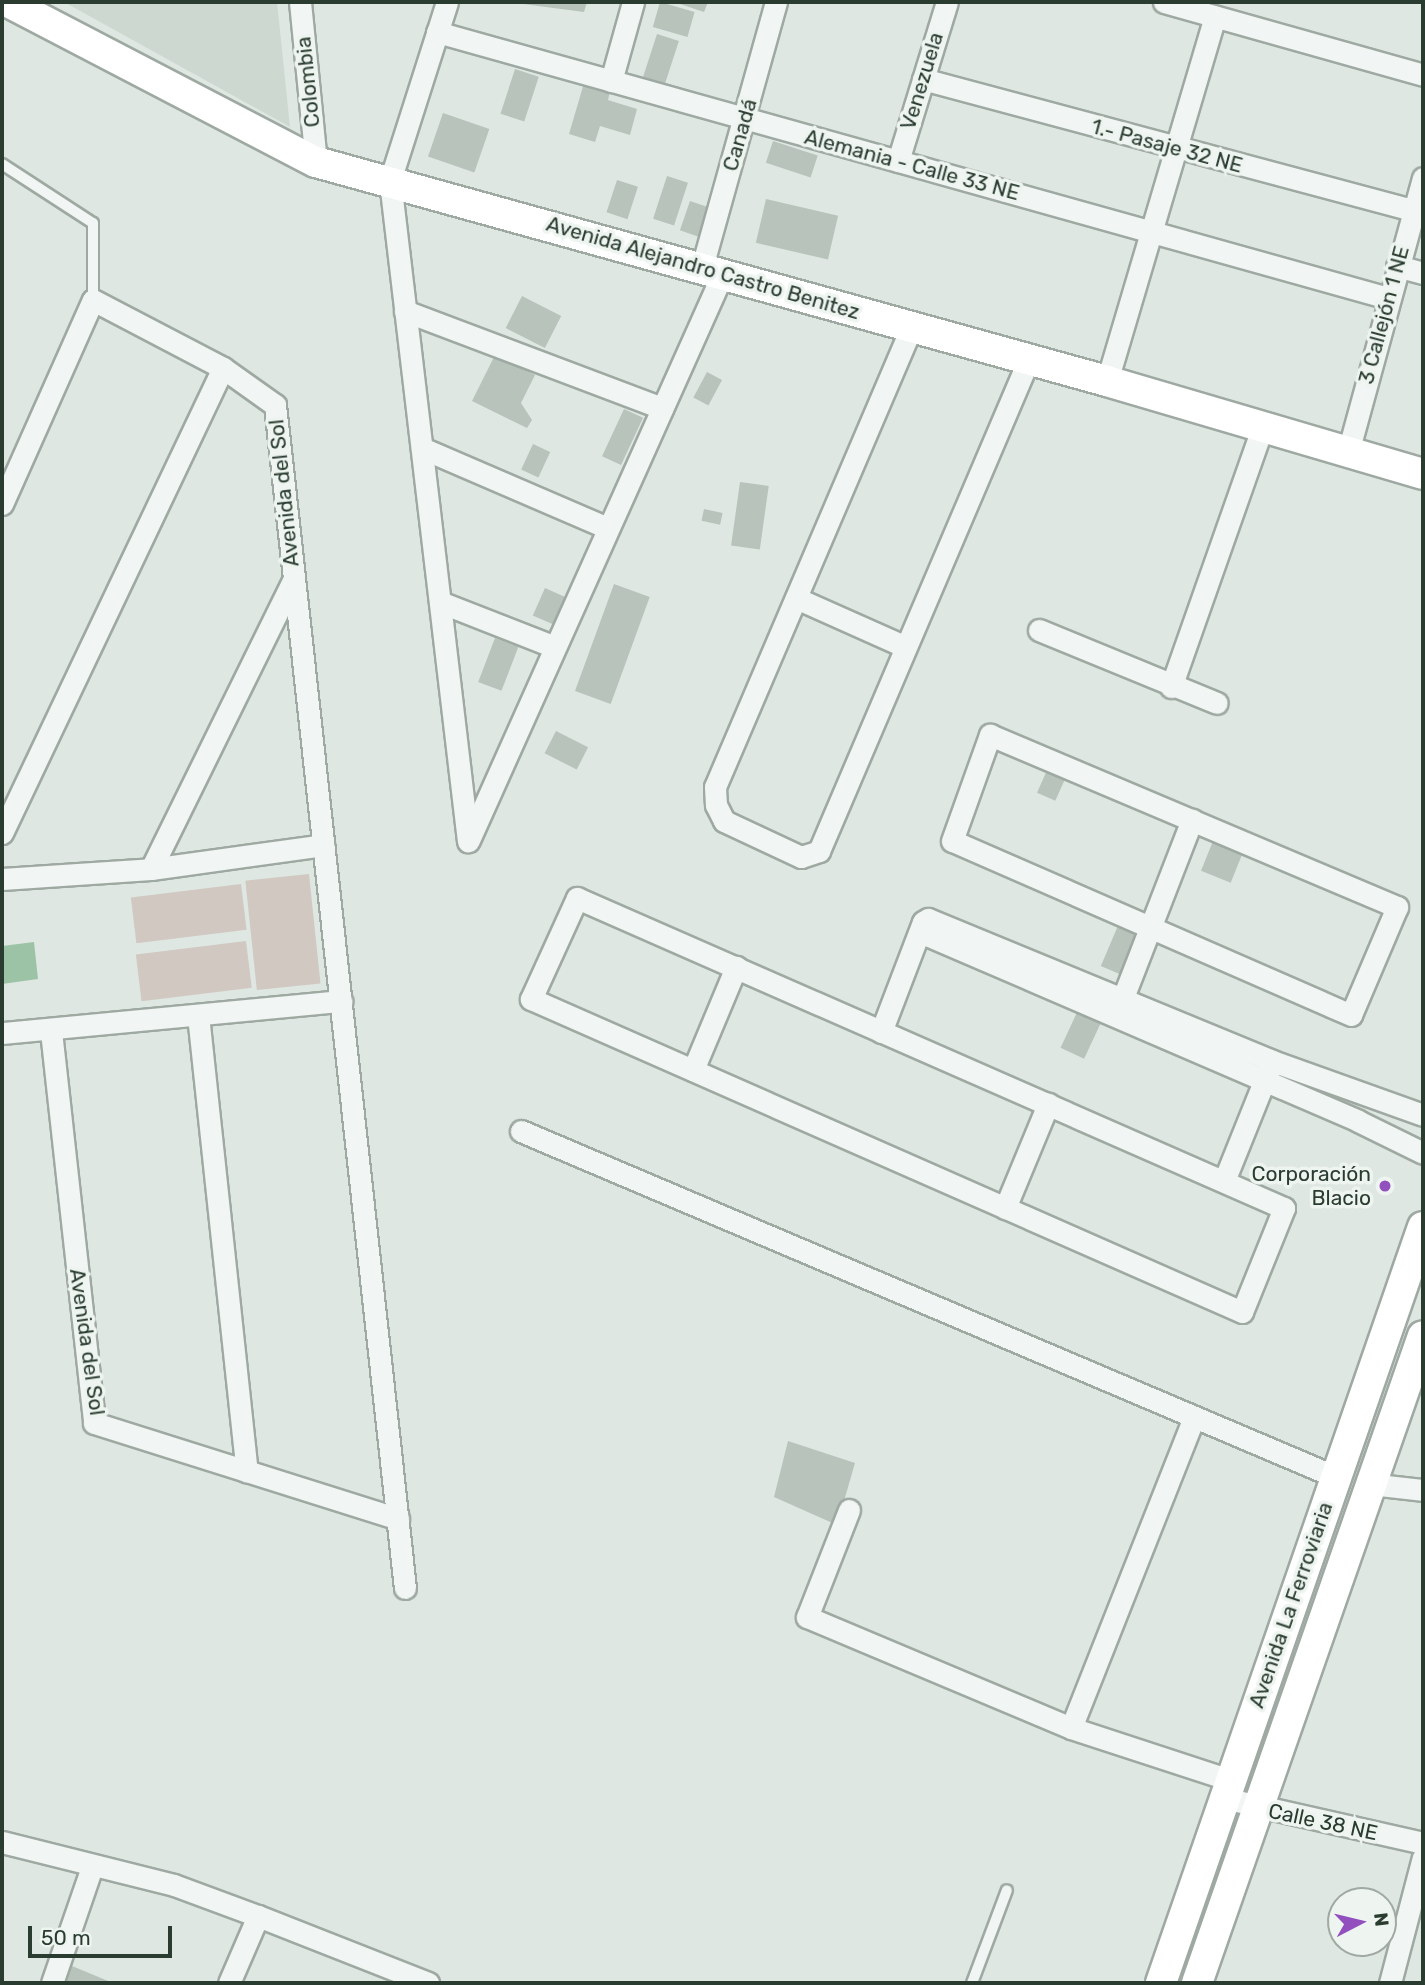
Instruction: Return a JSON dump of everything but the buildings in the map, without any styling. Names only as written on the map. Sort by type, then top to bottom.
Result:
[{"type":"main road","name":"Avenida Alejandro Castro Benitez","points":[[8,2],[316,162],[912,326],[1423,474]]},
{"type":"main road","name":"Avenida La Ferroviaria","points":[[1161,1983],[1423,1227]]},
{"type":"main road","name":"Avenida La Ferroviaria","points":[[1200,1976],[1423,1336]]},
{"type":"main road","points":[[1200,1868],[1210,1861],[1220,1867],[1201,1934],[1200,1976]]},
{"type":"street","name":"Colombia","points":[[300,2],[316,162]]},
{"type":"street","points":[[447,2],[390,181],[440,602],[555,647]]},
{"type":"street","points":[[611,81],[633,2]]},
{"type":"street","name":"Canadá","points":[[440,602],[468,841],[662,408],[712,270],[745,119],[776,2]]},
{"type":"street","name":"Venezuela","points":[[898,161],[947,2]]},
{"type":"street","points":[[1164,2],[1423,75]]},
{"type":"street","points":[[1107,381],[1149,230],[1215,17]]},
{"type":"street","name":"Alemania - Calle 33 NE","points":[[437,32],[1388,298]]},
{"type":"street","name":"1.- Pasaje 32 NE","points":[[923,79],[1175,150],[1412,210]]},
{"type":"street","name":"3 Callejón 1 NE","points":[[1348,452],[1412,210],[1423,178]]},
{"type":"street","points":[[1397,266],[1423,273]]},
{"type":"street","points":[[2,504],[93,300]]},
{"type":"street","name":"Avenida del Sol","points":[[93,300],[223,368],[275,405],[405,1588]]},
{"type":"street","points":[[405,312],[662,408]]},
{"type":"street","points":[[912,326],[715,787],[716,805],[724,821],[801,857],[818,850],[1029,359]]},
{"type":"street","points":[[2,833],[223,368]]},
{"type":"street","points":[[1171,687],[1263,426]]},
{"type":"street","points":[[422,448],[608,528]]},
{"type":"street","points":[[151,869],[294,578]]},
{"type":"street","points":[[796,598],[906,647]]},
{"type":"street","points":[[1039,630],[1171,687],[1217,703]]},
{"type":"street","points":[[990,735],[1397,907],[1351,1015],[1150,929],[952,841],[990,735]]},
{"type":"street","points":[[1115,1019],[1192,820]]},
{"type":"street","points":[[2,879],[151,869],[323,845]]},
{"type":"street","points":[[578,898],[881,1031],[1284,1208],[1242,1312],[531,999],[578,898]]},
{"type":"street","points":[[881,1031],[920,932],[928,919],[1123,997],[1272,1061],[1423,1115]]},
{"type":"street","points":[[920,932],[1423,1153]]},
{"type":"street","points":[[693,1070],[736,967]]},
{"type":"street","points":[[2,1033],[51,1031],[341,1000]]},
{"type":"street","points":[[198,1015],[247,1471]]},
{"type":"street","name":"Avenida del Sol","points":[[51,1031],[94,1423],[398,1519]]},
{"type":"street","points":[[1224,1181],[1272,1061]]},
{"type":"street","points":[[1005,1208],[1048,1104]]},
{"type":"street","points":[[521,1131],[1336,1477]]},
{"type":"street","points":[[1071,1728],[1194,1417]]},
{"type":"street","points":[[1370,1484],[1423,1490]]},
{"type":"street","name":"Calle 38 NE","points":[[849,1510],[807,1617],[1071,1728],[1227,1789],[1258,1808],[1423,1843]]},
{"type":"street","points":[[2,1842],[92,1867],[174,1885],[428,1983]]},
{"type":"street","points":[[1390,1983],[1423,1857]]},
{"type":"street","points":[[52,1983],[92,1867]]},
{"type":"street","points":[[229,1983],[258,1916]]},
{"type":"lane","points":[[2,164],[93,223],[93,300]]},
{"type":"lane","points":[[972,1983],[1007,1890]]},
{"type":"shaded area","points":[[64,2],[277,2],[290,127]]},
{"type":"shaded area","points":[[309,874],[320,983],[257,990],[245,881]]},
{"type":"shaded area","points":[[241,884],[247,930],[136,943],[131,898]]},
{"type":"shaded area","points":[[246,941],[252,988],[142,1001],[136,955]]},
{"type":"shaded area","points":[[34,942],[38,979],[2,984],[2,946]]},
{"type":"place","name":"Corporación Blacio","points":[[1385,1186]]}]
